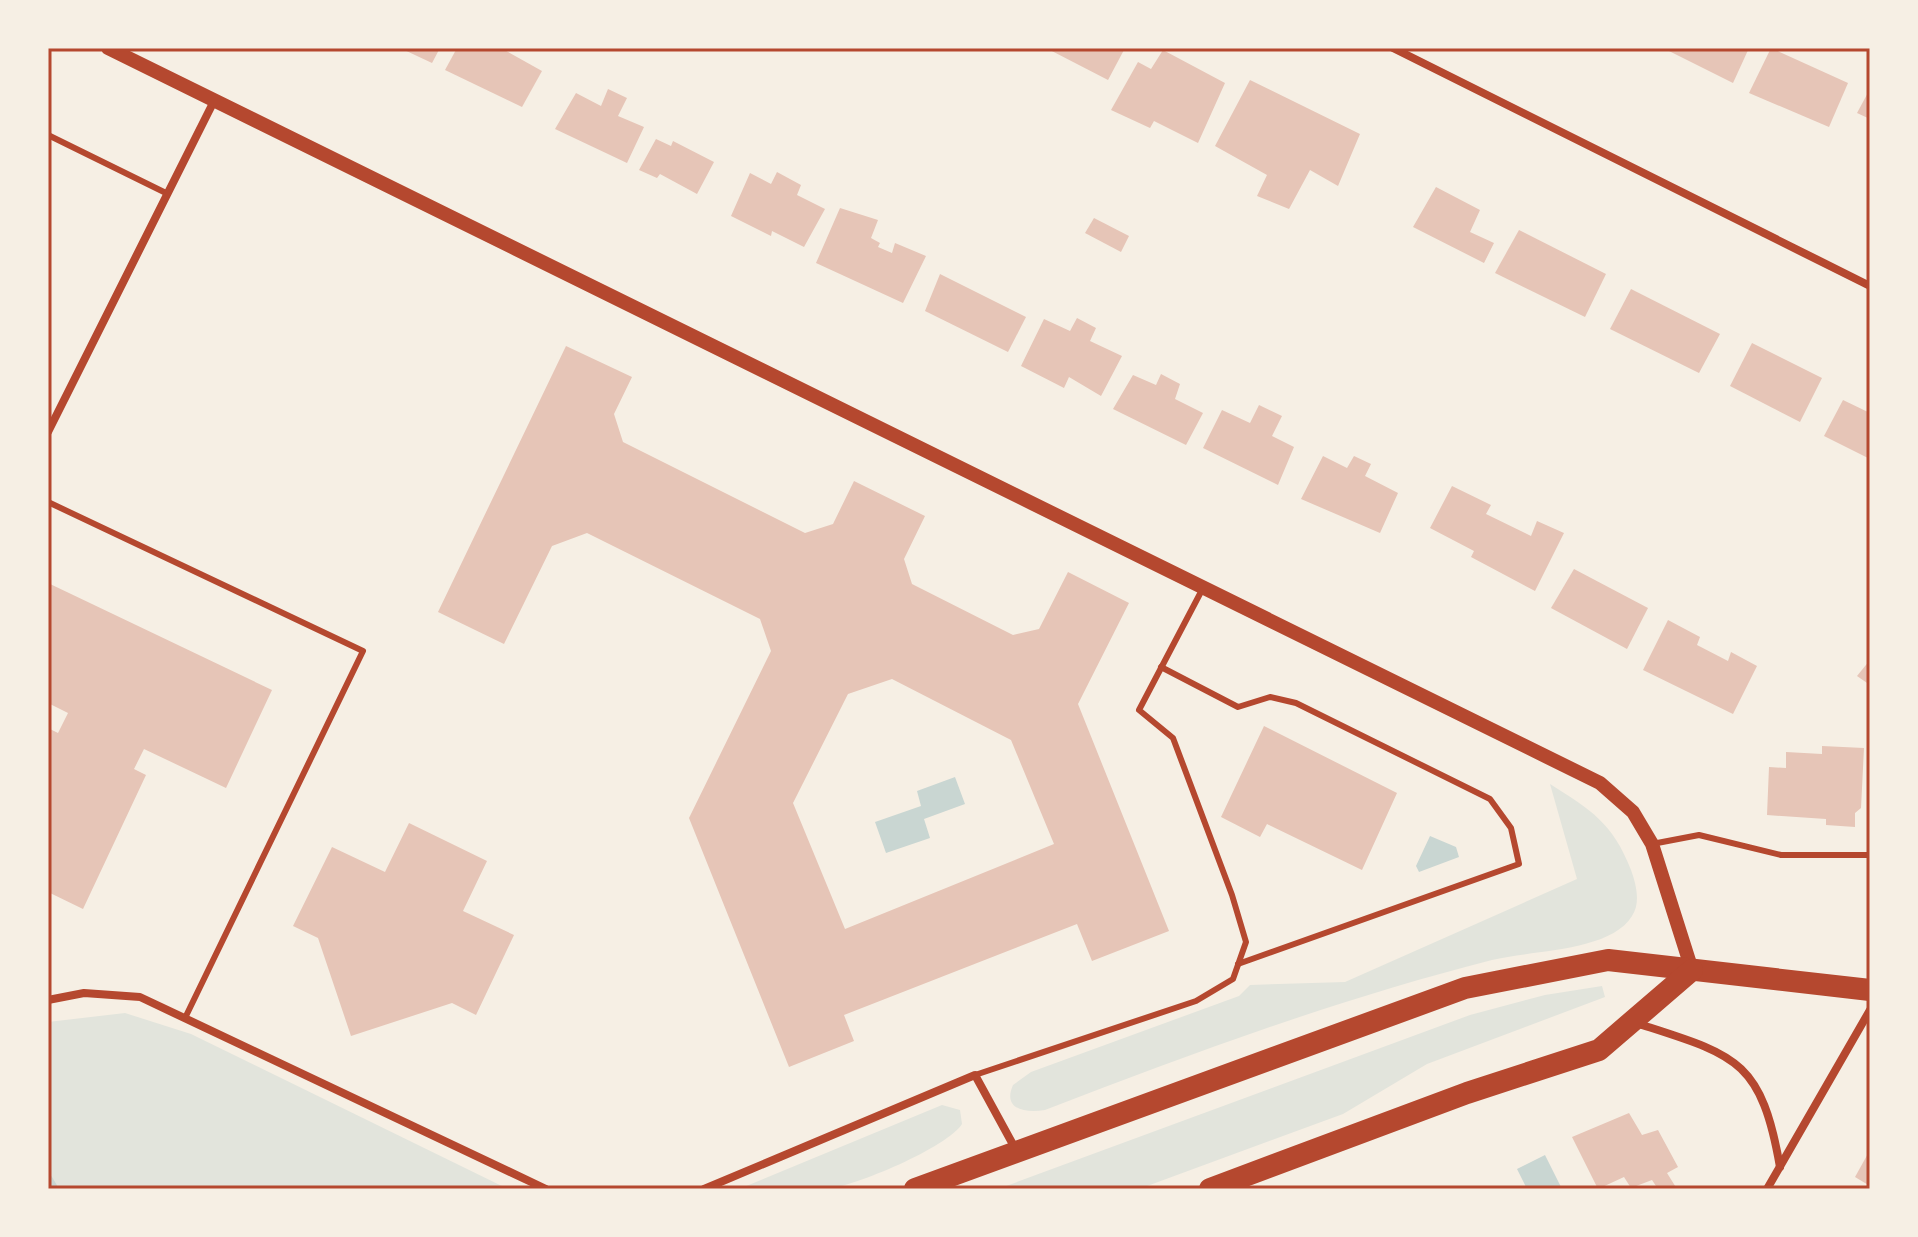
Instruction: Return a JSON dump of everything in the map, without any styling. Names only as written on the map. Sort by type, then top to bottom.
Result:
[{"type":"highway","points":[[915,1189],[1465,988],[1608,960],[1870,990]]},
{"type":"highway","points":[[1210,1189],[1467,1093],[1599,1050],[1692,970]]},
{"type":"street","points":[[108,48],[1600,783],[1633,812],[1652,844],[1692,970]]},
{"type":"street","points":[[1393,48],[1870,286]]},
{"type":"street","points":[[48,432],[214,101]]},
{"type":"street","points":[[48,1000],[84,993],[140,997],[546,1189]]},
{"type":"street","points":[[1767,1189],[1870,1010]]},
{"type":"street","points":[[1632,1022],[1701,1044],[1740,1068],[1754,1083],[1771,1118],[1780,1167]]},
{"type":"street","points":[[704,1189],[975,1075],[1016,1151]]},
{"type":"lane","points":[[49,137],[168,194]]},
{"type":"lane","points":[[48,502],[363,651],[185,1018]]},
{"type":"lane","points":[[975,1075],[1196,1001],[1233,979],[1246,942],[1232,895],[1173,738],[1139,710],[1203,588]]},
{"type":"lane","points":[[1161,667],[1238,707],[1270,697],[1296,703],[1490,799],[1511,828],[1519,864],[1238,964]]},
{"type":"lane","points":[[1652,844],[1699,835],[1781,855],[1870,855]]},
{"type":"shaded area","points":[[955,777],[965,804],[924,819],[930,838],[886,853],[875,822],[921,806],[917,791]]},
{"type":"shaded area","points":[[1550,784],[1599,819],[1617,840],[1631,870],[1637,899],[1635,911],[1621,928],[1606,937],[1568,948],[1492,960],[1435,975],[1211,1048],[1045,1110],[1030,1111],[1013,1105],[1010,1093],[1013,1085],[1031,1072],[1239,996],[1250,985],[1345,982],[1577,879]]},
{"type":"shaded area","points":[[1430,836],[1456,847],[1459,857],[1419,872],[1416,866]]},
{"type":"shaded area","points":[[1602,986],[1605,997],[1427,1064],[1343,1114],[1139,1189],[998,1189],[1470,1015],[1545,995]]},
{"type":"shaded area","points":[[125,1013],[191,1034],[508,1189],[48,1189],[48,1022]]},
{"type":"shaded area","points":[[942,1105],[960,1110],[962,1124],[939,1144],[878,1174],[826,1189],[739,1189]]},
{"type":"shaded area","points":[[1545,1155],[1562,1189],[1527,1189],[1517,1169]]},
{"type":"building","points":[[400,48],[440,48],[432,63]]},
{"type":"building","points":[[457,48],[501,48],[542,71],[522,107],[445,70]]},
{"type":"building","points":[[1046,48],[1125,48],[1108,80]]},
{"type":"building","points":[[1663,48],[1749,48],[1733,83]]},
{"type":"building","points":[[1771,48],[1848,83],[1829,127],[1749,93]]},
{"type":"building","points":[[1163,50],[1225,83],[1198,143],[1154,121],[1150,128],[1111,110],[1138,62],[1151,69]]},
{"type":"building","points":[[1250,80],[1360,134],[1338,186],[1310,170],[1289,209],[1257,196],[1267,175],[1215,146]]},
{"type":"building","points":[[608,89],[627,98],[618,116],[644,127],[627,163],[555,129],[576,93],[601,106]]},
{"type":"building","points":[[1870,89],[1870,119],[1857,113]]},
{"type":"building","points":[[656,139],[671,146],[673,141],[714,162],[697,194],[660,174],[657,178],[639,170]]},
{"type":"building","points":[[777,172],[801,185],[797,195],[825,209],[804,247],[772,231],[771,236],[731,216],[750,173],[771,184]]},
{"type":"building","points":[[1436,187],[1480,210],[1470,232],[1494,243],[1484,263],[1413,227]]},
{"type":"building","points":[[840,208],[878,220],[871,238],[880,243],[878,247],[892,253],[895,243],[926,256],[903,303],[816,263]]},
{"type":"building","points":[[1094,218],[1129,236],[1121,252],[1085,233]]},
{"type":"building","points":[[1519,230],[1606,274],[1585,317],[1495,273]]},
{"type":"building","points":[[940,274],[1026,317],[1008,352],[925,311]]},
{"type":"building","points":[[1631,289],[1720,334],[1699,373],[1610,329]]},
{"type":"building","points":[[1077,318],[1096,328],[1090,341],[1122,356],[1101,396],[1069,377],[1064,388],[1021,366],[1044,319],[1070,331]]},
{"type":"building","points":[[1752,343],[1822,378],[1800,422],[1730,386]]},
{"type":"building","points":[[566,346],[632,377],[614,414],[623,442],[805,533],[833,524],[854,481],[925,516],[904,559],[912,584],[1013,635],[1039,629],[1068,572],[1129,603],[1078,704],[1169,931],[1092,961],[1077,924],[844,1015],[854,1041],[789,1067],[689,818],[771,651],[760,619],[587,533],[552,546],[504,644],[438,612]],"holes":[[[892,679],[1011,740],[1054,844],[845,929],[793,803],[848,694]]]},
{"type":"building","points":[[1161,374],[1180,384],[1175,399],[1203,413],[1186,445],[1113,409],[1133,375],[1156,385]]},
{"type":"building","points":[[1843,400],[1870,413],[1870,459],[1824,436]]},
{"type":"building","points":[[1259,405],[1282,416],[1272,436],[1294,447],[1278,485],[1203,448],[1222,410],[1250,423]]},
{"type":"building","points":[[1323,456],[1347,468],[1354,456],[1371,464],[1365,476],[1398,493],[1380,533],[1301,499]]},
{"type":"building","points":[[1452,486],[1491,505],[1486,514],[1531,536],[1537,521],[1564,533],[1535,591],[1471,557],[1474,551],[1430,528]]},
{"type":"building","points":[[1574,569],[1648,608],[1627,649],[1551,608]]},
{"type":"building","points":[[48,583],[272,690],[226,788],[144,749],[134,769],[146,775],[83,909],[48,892],[48,728],[58,733],[68,713],[48,703]]},
{"type":"building","points":[[1668,620],[1700,637],[1697,645],[1728,661],[1731,652],[1757,666],[1733,714],[1643,670]]},
{"type":"building","points":[[1870,660],[1870,685],[1857,676]]},
{"type":"building","points":[[1264,726],[1397,793],[1362,870],[1267,824],[1260,837],[1221,817]]},
{"type":"building","points":[[1822,746],[1864,748],[1861,808],[1855,813],[1855,827],[1826,825],[1826,819],[1767,815],[1769,767],[1786,768],[1786,752],[1822,754]]},
{"type":"building","points":[[409,823],[487,861],[463,911],[514,935],[476,1015],[452,1003],[351,1036],[318,938],[293,926],[332,847],[385,872]]},
{"type":"building","points":[[1629,1113],[1642,1135],[1658,1130],[1678,1167],[1667,1173],[1677,1189],[1658,1189],[1652,1180],[1631,1188],[1624,1177],[1598,1189],[1572,1137]]},
{"type":"building","points":[[1870,1150],[1870,1186],[1855,1177]]},
{"type":"waterway","points":[[48,1179],[54,1189]]}]
